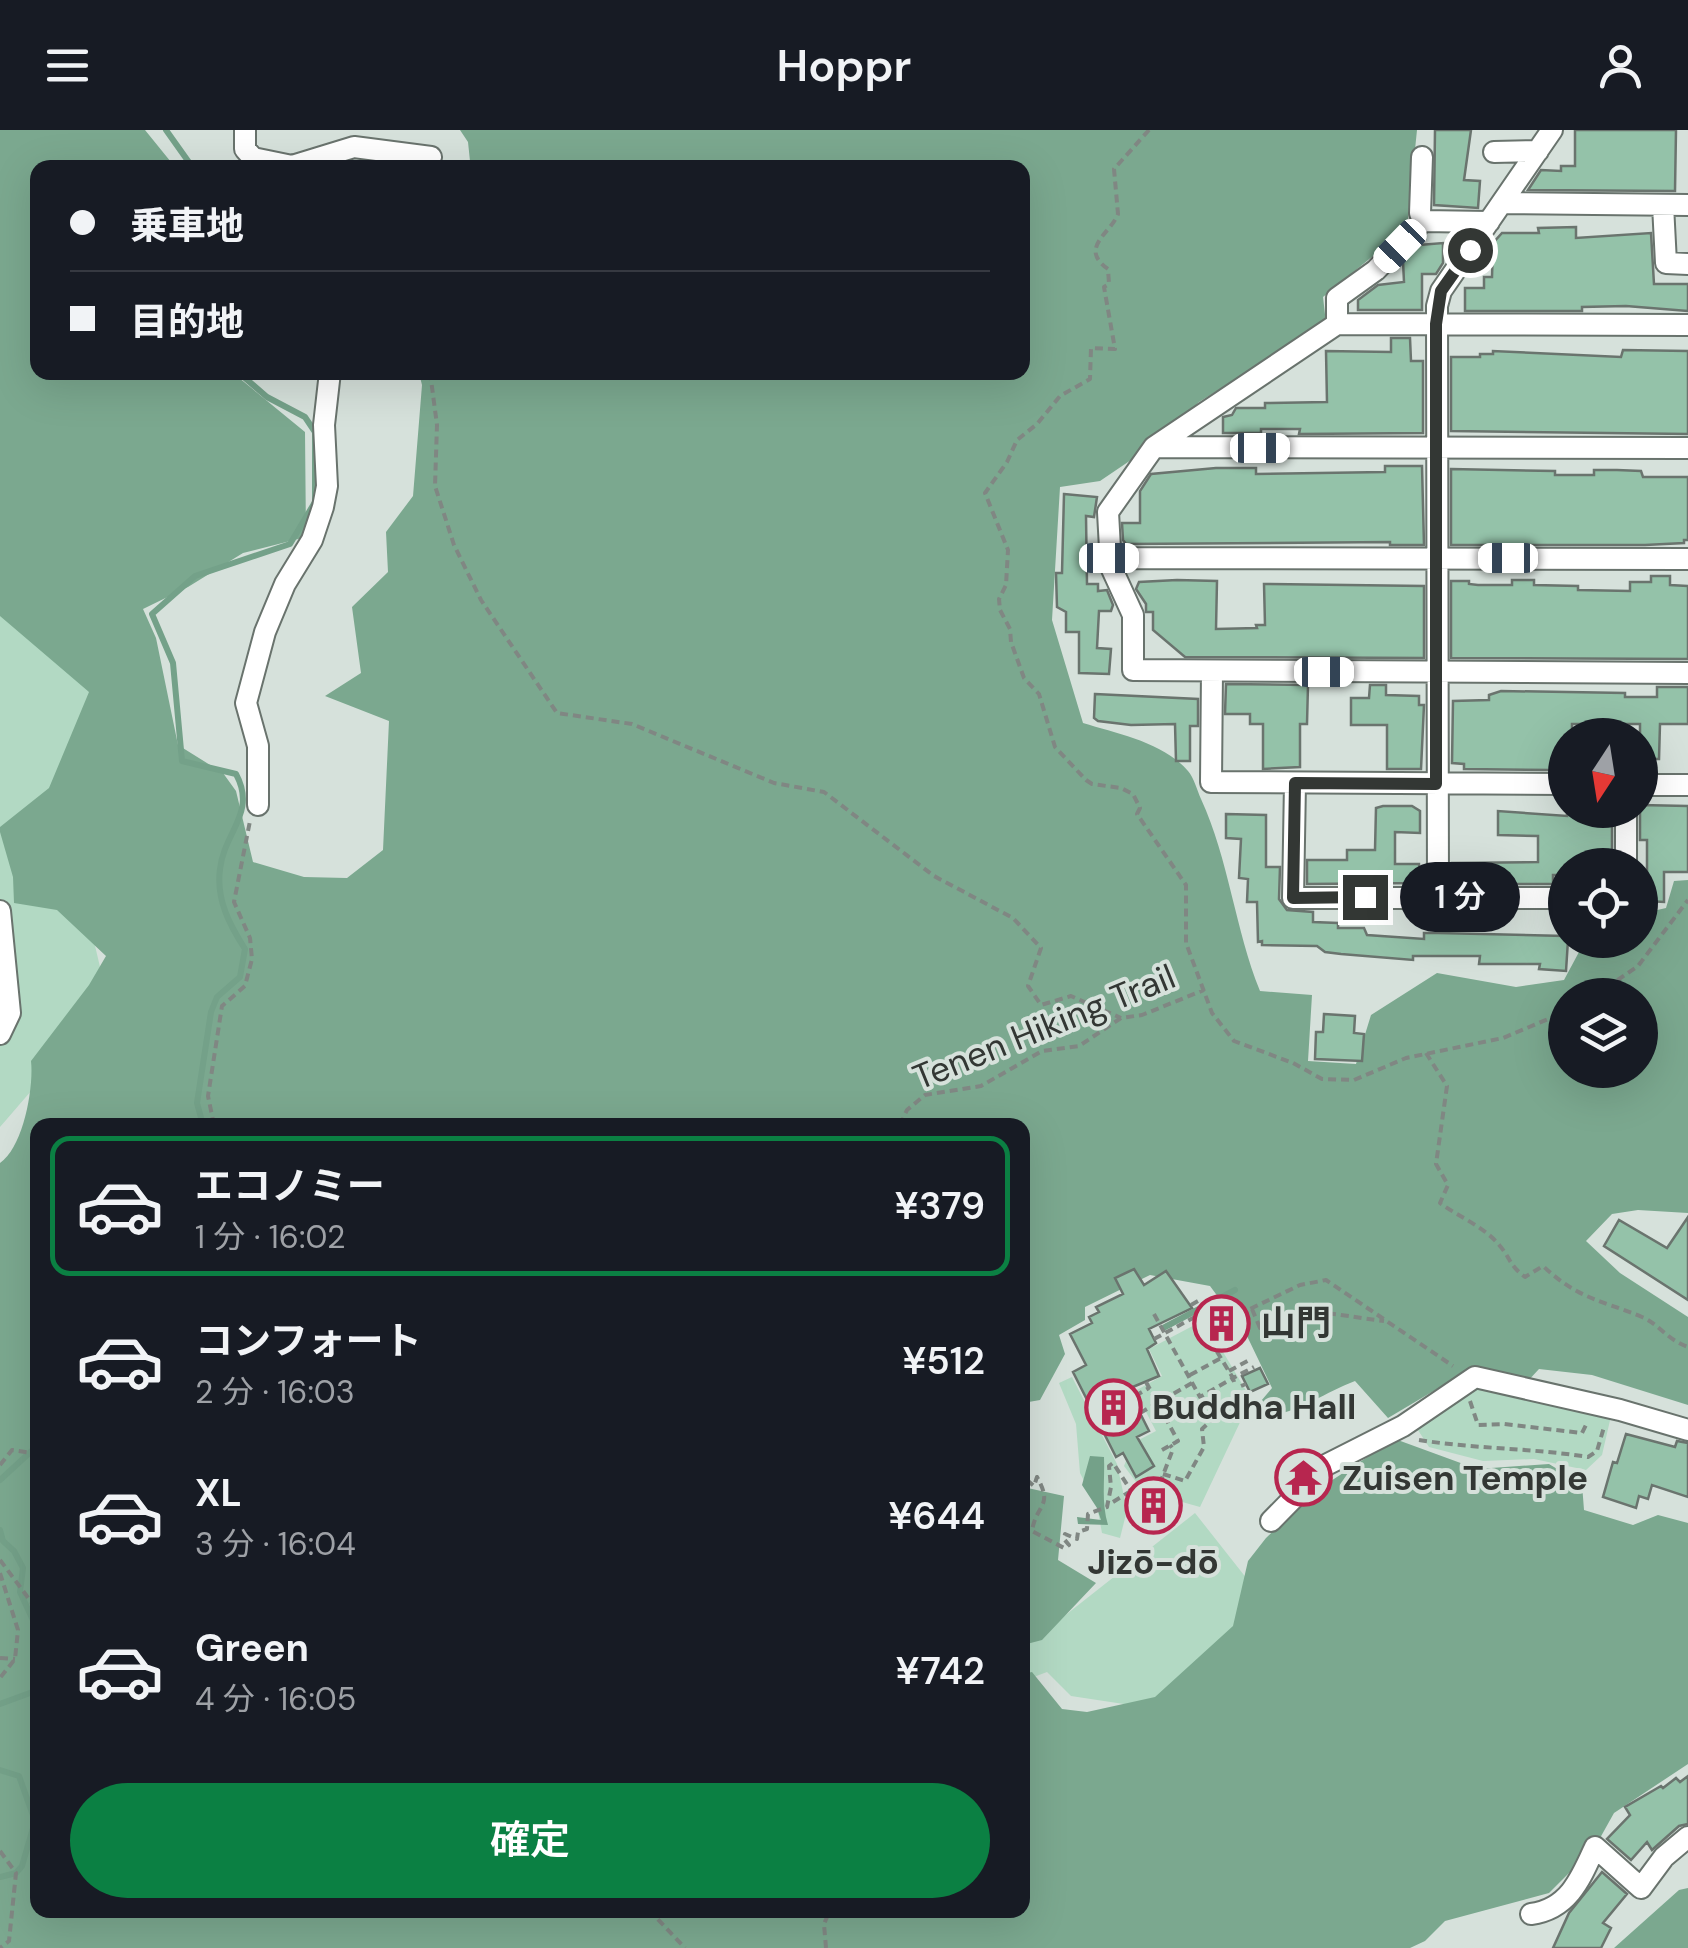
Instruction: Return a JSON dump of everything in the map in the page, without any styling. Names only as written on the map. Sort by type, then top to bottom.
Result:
[{"type":"street","points":[[245,130],[246,149],[253,158],[262,160]]},
{"type":"street","points":[[1438,896],[1436,324],[1441,291],[1552,130]]},
{"type":"street","points":[[315,160],[354,148],[432,157]]},
{"type":"street","points":[[1494,152],[1538,151]]},
{"type":"street","points":[[1422,157],[1423,221]]},
{"type":"street","points":[[1504,204],[1688,204]]},
{"type":"street","points":[[1663,205],[1666,264],[1688,264]]},
{"type":"street","points":[[1338,324],[1338,298],[1376,270],[1423,221],[1489,222]]},
{"type":"street","points":[[1688,325],[1338,324],[1154,447],[1108,512],[1109,558],[1133,615],[1134,670],[1688,673]]},
{"type":"street","points":[[258,805],[258,746],[246,703],[264,632],[284,584],[312,540],[324,507],[324,425],[329,380]]},
{"type":"street","points":[[1154,447],[1688,448]]},
{"type":"street","points":[[1109,558],[1688,559]]},
{"type":"street","points":[[1212,671],[1212,782],[1548,784]]},
{"type":"street","points":[[1295,783],[1293,898],[1548,898]]},
{"type":"street","points":[[1658,785],[1688,785]]},
{"type":"street","points":[[0,910],[10,1014],[0,1034]]},
{"type":"street","points":[[1271,1521],[1326,1464],[1402,1426],[1469,1381],[1601,1406],[1688,1430]]},
{"type":"street","points":[[1532,1914],[1558,1907],[1575,1889],[1596,1847],[1640,1888],[1664,1856],[1688,1836]]},
{"type":"path","points":[[1149,130],[1114,169],[1118,214],[1099,237],[1096,249],[1102,265],[1108,269],[1108,284],[1104,287],[1115,349],[1091,348],[1090,379],[1060,396],[1037,424],[1017,440],[985,494],[1008,550],[1000,610],[1010,628],[1010,642],[1024,678],[1038,694],[1059,754],[1092,784],[1133,794],[1140,808],[1137,814],[1181,875],[1186,885],[1184,934],[1204,990]]},
{"type":"path","points":[[431,380],[437,425],[435,486],[454,545],[481,600],[557,712],[632,724],[774,782],[824,792],[934,876],[1012,918],[1041,948],[1028,986],[1040,1004],[1071,996],[1122,1018]]},
{"type":"path","points":[[213,1118],[208,1096],[222,1006],[244,986],[252,959],[250,938],[234,902],[252,809],[258,805]]},
{"type":"path","points":[[1621,978],[1638,966],[1688,900]]},
{"type":"path","name":"Tenen Hiking Trail","points":[[903,1118],[906,1110],[926,1095],[981,1086],[1042,1052],[1079,1046],[1122,1018],[1142,1015],[1204,990],[1212,1013],[1234,1041],[1293,1062],[1322,1079],[1354,1080],[1406,1058],[1503,1038],[1548,1019]]},
{"type":"path","points":[[1426,1053],[1447,1086],[1436,1164],[1448,1185],[1440,1203],[1481,1229],[1502,1248],[1508,1264],[1525,1276],[1544,1266],[1564,1286],[1606,1306],[1646,1318],[1670,1340],[1688,1347]]},
{"type":"path","points":[[1227,1320],[1300,1285],[1326,1280],[1469,1381],[1478,1425],[1582,1432],[1601,1406]]},
{"type":"path","points":[[1232,1299],[1239,1315]]},
{"type":"path","points":[[1190,1305],[1198,1301],[1215,1327],[1205,1332],[1234,1380]]},
{"type":"path","points":[[1252,1308],[1262,1331],[1286,1316],[1306,1312],[1389,1322]]},
{"type":"path","points":[[1154,1339],[1202,1309]]},
{"type":"path","points":[[1154,1314],[1200,1396],[1254,1366]]},
{"type":"path","points":[[1188,1376],[1221,1358]]},
{"type":"path","points":[[1229,1371],[1251,1359]]},
{"type":"path","points":[[1140,1413],[1192,1383]]},
{"type":"path","points":[[1135,1396],[1148,1385],[1178,1441],[1162,1450]]},
{"type":"path","points":[[1113,1502],[1147,1481],[1162,1477],[1185,1480],[1204,1448],[1202,1429],[1216,1416],[1210,1391]]},
{"type":"path","points":[[1402,1426],[1419,1440],[1588,1457],[1597,1451],[1601,1406]]},
{"type":"path","points":[[1154,1496],[1173,1449],[1170,1445]]},
{"type":"path","points":[[0,1464],[12,1450],[30,1453]]},
{"type":"path","points":[[1030,1483],[1034,1486],[1037,1476],[1046,1493],[1044,1508],[1032,1531],[1064,1548],[1069,1545],[1065,1534],[1076,1539],[1078,1532],[1089,1529],[1088,1514],[1104,1508],[1111,1487],[1109,1466],[1114,1463],[1130,1488]]},
{"type":"path","points":[[0,1560],[30,1600]]},
{"type":"path","points":[[0,1573],[18,1630],[15,1659],[0,1678]]},
{"type":"path","points":[[0,1658],[15,1659]]},
{"type":"path","points":[[0,1851],[16,1873],[9,1941],[0,1948]]},
{"type":"path","points":[[657,1918],[686,1948]]},
{"type":"path","points":[[826,1948],[827,1918]]},
{"type":"shaded area","points":[[0,130],[145,130],[169,160],[30,160],[30,380],[242,380],[305,432],[306,537],[243,553],[143,609],[156,638],[178,745],[223,773],[236,791],[253,862],[304,877],[347,878],[383,850],[389,721],[325,696],[361,673],[352,607],[388,572],[386,532],[413,496],[421,380],[1030,380],[1030,160],[470,160],[468,142],[460,130],[1417,130],[1407,228],[1323,297],[1326,323],[1199,402],[1159,441],[1100,481],[1060,487],[1052,620],[1083,723],[1153,746],[1178,761],[1192,777],[1219,846],[1260,991],[1312,995],[1308,1061],[1356,1064],[1371,1015],[1437,973],[1516,987],[1548,982],[1548,1088],[1658,1088],[1658,978],[1565,978],[1576,958],[1658,958],[1658,910],[1666,908],[1674,881],[1688,880],[1688,1213],[1638,1210],[1612,1214],[1586,1241],[1620,1273],[1688,1317],[1688,1405],[1592,1375],[1539,1369],[1526,1383],[1447,1383],[1388,1418],[1355,1381],[1300,1407],[1266,1417],[1256,1407],[1272,1388],[1247,1336],[1210,1286],[1150,1275],[1085,1307],[1085,1320],[1059,1335],[1065,1354],[1040,1400],[1030,1402],[1030,1118],[30,1118],[30,1918],[1030,1918],[1030,1672],[1062,1709],[1087,1712],[1155,1697],[1233,1626],[1248,1561],[1266,1538],[1311,1494],[1395,1439],[1477,1469],[1549,1464],[1582,1484],[1584,1510],[1633,1525],[1658,1515],[1688,1523],[1688,1764],[1614,1813],[1595,1847],[1549,1893],[1445,1921],[1425,1941],[1410,1948],[0,1948],[0,1163],[21,1131],[31,1086],[31,1061],[89,985],[106,956],[57,910],[14,903],[13,877],[0,827],[49,788],[89,692],[0,616]]},
{"type":"shaded area","points":[[0,609],[103,694],[89,920],[100,967],[63,1054],[0,1127]]},
{"type":"shaded area","points":[[1204,1320],[1251,1399],[1200,1507],[1143,1491],[1124,1466],[1133,1443],[1156,1431],[1135,1391],[1162,1376],[1149,1349]]},
{"type":"shaded area","points":[[1072,1377],[1117,1464],[1127,1510],[1120,1538],[1102,1533],[1097,1506],[1080,1473],[1076,1424],[1059,1383]]},
{"type":"shaded area","points":[[1480,1382],[1611,1416],[1602,1455],[1586,1470],[1534,1459],[1483,1461],[1429,1447],[1414,1424]]},
{"type":"shaded area","points":[[1090,1456],[1104,1457],[1108,1525],[1078,1524],[1077,1517],[1101,1520],[1082,1485]]},
{"type":"shaded area","points":[[1030,1489],[1064,1496],[1058,1560],[1096,1583],[1042,1640],[1030,1643]]},
{"type":"shaded area","points":[[1195,1513],[1266,1603],[1150,1708],[1071,1696],[1047,1672],[1030,1678],[1030,1636],[1058,1621]]},
{"type":"shaded area","points":[[1688,1888],[1688,1948],[1614,1948],[1679,1890]]},
{"type":"building","points":[[1435,130],[1471,130],[1464,180],[1480,181],[1478,208],[1434,205]]},
{"type":"building","points":[[1575,130],[1676,130],[1675,191],[1528,190],[1541,170],[1561,171],[1561,166],[1575,166]]},
{"type":"building","points":[[1576,227],[1576,238],[1651,233],[1654,284],[1688,284],[1688,311],[1626,306],[1582,307],[1582,311],[1465,311],[1465,288],[1484,288],[1484,277],[1492,277],[1493,243],[1502,233]]},
{"type":"building","points":[[1443,243],[1443,263],[1436,274],[1422,274],[1422,310],[1358,310],[1358,300],[1378,285],[1404,282],[1403,261],[1419,245]]},
{"type":"building","points":[[1391,338],[1410,338],[1411,361],[1423,361],[1423,433],[1299,434],[1300,429],[1261,429],[1261,433],[1223,433],[1223,417],[1232,415],[1236,408],[1265,408],[1265,403],[1327,402],[1326,351],[1391,352]]},
{"type":"building","points":[[1623,350],[1688,351],[1688,434],[1451,431],[1451,357],[1480,357],[1493,351],[1621,357]]},
{"type":"building","points":[[1385,466],[1422,466],[1424,545],[1126,544],[1123,540],[1122,523],[1140,523],[1140,491],[1151,474],[1216,468],[1256,468],[1256,474],[1385,472]]},
{"type":"building","points":[[1451,469],[1555,471],[1555,475],[1594,475],[1594,470],[1617,470],[1641,471],[1643,477],[1688,477],[1688,540],[1645,545],[1451,545]]},
{"type":"building","points":[[1064,494],[1097,497],[1094,517],[1086,516],[1087,584],[1098,584],[1098,591],[1107,590],[1113,605],[1111,611],[1099,611],[1097,648],[1111,649],[1109,674],[1079,673],[1079,632],[1066,632],[1066,612],[1057,607],[1056,573],[1062,573]]},
{"type":"building","points":[[1651,576],[1670,576],[1670,585],[1688,586],[1688,659],[1451,658],[1451,581],[1512,585],[1512,580],[1534,580],[1534,585],[1630,591],[1630,582],[1651,582]]},
{"type":"building","points":[[1217,581],[1216,629],[1265,625],[1264,584],[1424,586],[1424,658],[1185,657],[1153,630],[1153,612],[1146,612],[1146,604],[1136,589],[1139,582]]},
{"type":"building","points":[[1226,684],[1308,685],[1307,724],[1300,724],[1300,767],[1263,769],[1263,724],[1250,724],[1250,714],[1225,714]]},
{"type":"building","points":[[1370,685],[1386,685],[1386,695],[1419,696],[1419,705],[1424,705],[1421,769],[1387,769],[1387,725],[1351,725],[1351,698],[1369,698]]},
{"type":"building","points":[[1657,687],[1688,687],[1688,724],[1660,724],[1659,759],[1658,718],[1548,718],[1548,770],[1464,769],[1464,764],[1452,763],[1453,701],[1489,700],[1489,695],[1501,691],[1657,697]]},
{"type":"building","points":[[1095,694],[1198,699],[1198,726],[1190,726],[1190,761],[1176,761],[1175,724],[1098,721],[1094,718]]},
{"type":"building","points":[[1658,805],[1688,806],[1688,872],[1664,872],[1664,902],[1658,902],[1658,848],[1647,848],[1647,840],[1640,840],[1640,828],[1658,828]]},
{"type":"building","points":[[1412,806],[1420,811],[1420,833],[1395,832],[1395,864],[1419,864],[1420,883],[1307,884],[1307,860],[1347,860],[1347,850],[1375,850],[1376,808]]},
{"type":"building","points":[[1498,811],[1548,815],[1548,828],[1612,828],[1612,848],[1548,848],[1548,884],[1452,884],[1452,863],[1538,862],[1538,836],[1498,835]]},
{"type":"building","points":[[1226,814],[1266,815],[1266,867],[1280,867],[1279,899],[1287,910],[1313,912],[1313,922],[1338,923],[1338,928],[1364,928],[1367,935],[1424,939],[1424,933],[1548,936],[1548,958],[1567,958],[1566,971],[1539,969],[1540,964],[1479,964],[1480,956],[1413,956],[1413,960],[1325,952],[1317,946],[1262,945],[1262,941],[1258,942],[1257,902],[1247,902],[1248,879],[1239,878],[1241,839],[1226,838]]},
{"type":"building","points":[[1324,1014],[1355,1016],[1354,1033],[1364,1034],[1362,1061],[1315,1059],[1316,1032],[1323,1032]]},
{"type":"building","points":[[1688,1217],[1688,1300],[1604,1246],[1619,1220],[1667,1248]]},
{"type":"building","points":[[1134,1269],[1144,1285],[1166,1271],[1192,1308],[1149,1329],[1156,1343],[1147,1349],[1159,1376],[1128,1389],[1149,1431],[1137,1437],[1154,1466],[1136,1477],[1123,1453],[1116,1457],[1073,1372],[1086,1365],[1070,1334],[1092,1323],[1089,1317],[1099,1312],[1096,1307],[1123,1294],[1115,1278]]},
{"type":"building","points":[[1260,1368],[1268,1384],[1250,1392],[1242,1376]]},
{"type":"building","points":[[1626,1434],[1675,1447],[1677,1441],[1688,1443],[1688,1497],[1652,1485],[1648,1499],[1639,1496],[1636,1508],[1603,1497]]},
{"type":"building","name":"Jizō-dō","points":[[1146,1495],[1163,1498],[1160,1517],[1142,1513]]},
{"type":"building","points":[[1688,1776],[1688,1824],[1679,1826],[1652,1850],[1647,1842],[1631,1860],[1607,1839],[1630,1815],[1625,1807],[1676,1778],[1680,1782]]},
{"type":"building","points":[[1602,1872],[1627,1894],[1603,1923],[1611,1928],[1601,1948],[1553,1948],[1569,1913]]},
{"type":"waterway","points":[[166,130],[187,160]]},
{"type":"waterway","points":[[201,1118],[197,1103],[211,1012],[217,997],[240,977],[245,949],[225,911],[219,880],[223,856],[241,811],[242,788],[236,774],[182,761],[173,663],[152,614],[195,576],[290,544],[315,502],[315,432],[305,417],[267,397],[247,380]]},
{"type":"waterway","points":[[1165,1327],[1235,1290]]},
{"type":"waterway","points":[[0,1480],[30,1452]]},
{"type":"waterway","points":[[0,1530],[3,1541],[23,1568],[20,1592],[30,1614]]},
{"type":"waterway","points":[[0,1704],[30,1693]]},
{"type":"waterway","points":[[0,1770],[19,1776],[30,1807]]},
{"type":"waterway","points":[[0,1877],[16,1873],[22,1866],[30,1838]]},
{"type":"place","name":"山門","points":[[1222,1323]]},
{"type":"place","name":"Buddha Hall","points":[[1113,1407]]},
{"type":"place","name":"Zuisen Temple","points":[[1303,1478]]},
{"type":"place","name":"Jizō-dō","points":[[1153,1506]]},
{"type":"route","points":[[1365,897],[1293,898],[1295,783],[1436,784],[1437,306],[1441,291],[1470,250]]}]
